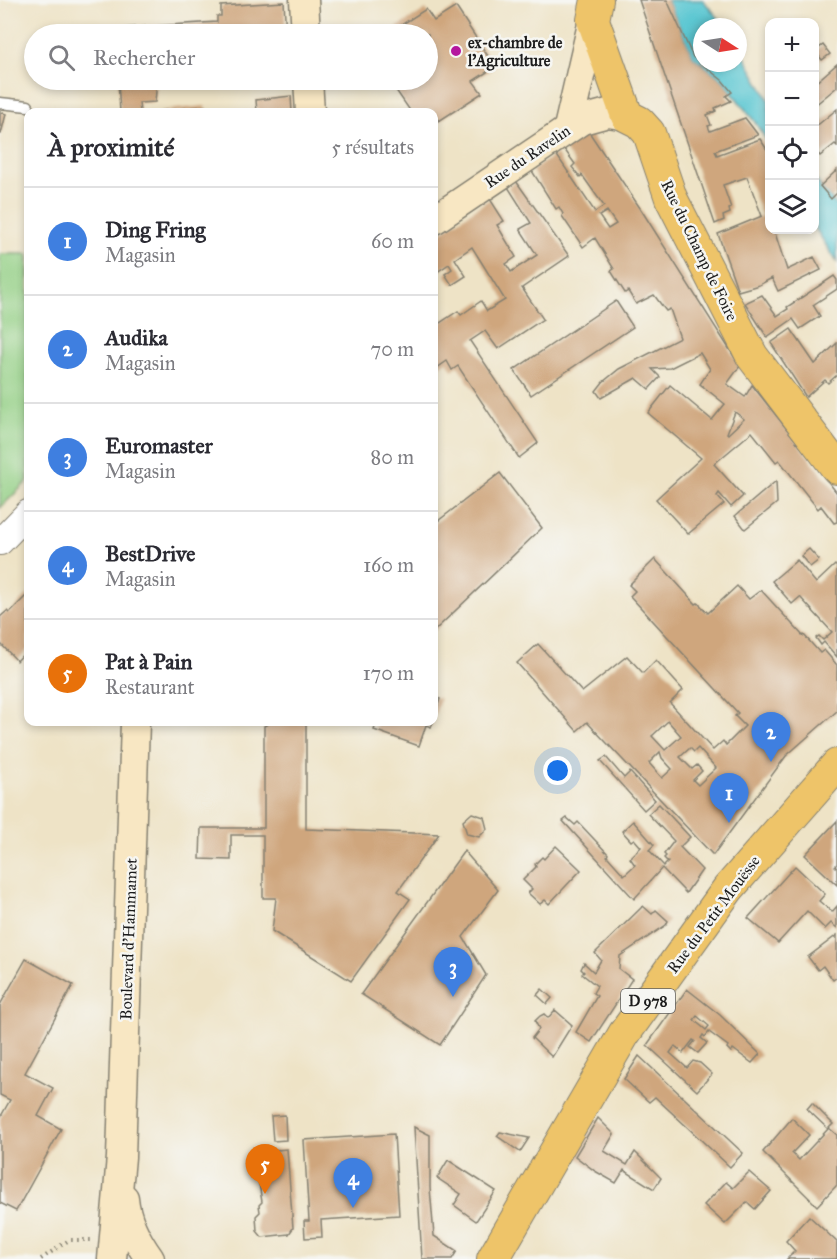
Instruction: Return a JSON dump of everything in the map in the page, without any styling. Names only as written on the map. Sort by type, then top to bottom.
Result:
[{"type":"main road","points":[[304,0],[305,24]]},
{"type":"main road","points":[[595,10],[627,116]]},
{"type":"main road","points":[[568,128],[595,10]]},
{"type":"main road","points":[[309,90],[310,108]]},
{"type":"main road","name":"Rue du Ravelin","points":[[438,217],[582,120],[608,113],[627,116]]},
{"type":"main road","name":"Rue du Champ de Foire","points":[[627,116],[639,122],[649,134],[671,198],[752,356],[837,468]]},
{"type":"main road","name":"Boulevard d'Hammamet","points":[[113,1249],[121,1158],[135,726]]},
{"type":"main road","name":"Rue du Petit Mouësse","points":[[493,1259],[624,1034],[728,889],[837,765]]},
{"type":"main road","name":"Boulevard d'Hammamet","points":[[121,1158],[125,1209],[135,1238],[150,1259]]},
{"type":"street","points":[[0,542],[24,517]]},
{"type":"lane","points":[[0,103],[28,106]]},
{"type":"path","points":[[41,1259],[69,1240],[113,1249]]},
{"type":"green space","points":[[0,254],[24,254],[24,485],[0,508]]},
{"type":"water","points":[[667,0],[703,0],[718,18],[693,18],[693,57]]},
{"type":"water","points":[[747,61],[765,93],[765,138],[755,122],[722,80],[712,72],[747,72]]},
{"type":"water","points":[[819,184],[837,206],[837,262],[819,234]]},
{"type":"building","points":[[639,0],[667,0],[693,57],[693,72],[712,72],[732,92],[726,96],[731,101],[715,108],[716,111],[707,115],[711,125],[708,126],[710,131],[745,118],[758,135],[715,151],[717,155],[760,139],[765,146],[765,234],[775,234],[787,270],[814,257],[821,270],[778,291],[772,278],[759,285],[738,291],[718,234],[762,216],[747,177],[723,185],[731,208],[730,213],[723,216],[724,220],[715,224]]},
{"type":"building","points":[[284,2],[285,24],[185,24],[217,22],[217,16],[221,16],[221,6]]},
{"type":"building","name":"ex-chambre de l'Agriculture","points":[[456,7],[495,67],[473,81],[482,93],[439,121],[438,108],[408,108],[396,90],[438,90],[438,24],[403,24],[426,9],[434,21]]},
{"type":"building","points":[[823,45],[830,54],[822,60],[819,56],[819,48]]},
{"type":"building","points":[[837,64],[837,87],[819,102],[819,80]]},
{"type":"building","points":[[119,90],[156,90],[155,102],[139,103],[140,108],[120,108]]},
{"type":"building","points":[[291,96],[292,108],[257,108],[256,100]]},
{"type":"building","points":[[837,109],[837,146],[835,144],[820,156],[819,155],[819,124]]},
{"type":"building","points":[[0,112],[6,114],[1,134],[0,134]]},
{"type":"building","points":[[589,132],[740,366],[727,384],[745,397],[752,385],[837,493],[837,522],[834,523],[821,506],[818,509],[779,460],[776,462],[752,432],[714,464],[743,496],[731,507],[719,493],[717,496],[724,504],[688,534],[656,499],[701,458],[648,413],[670,385],[712,420],[725,404],[700,384],[710,369],[700,353],[670,368],[652,369],[660,377],[649,389],[636,378],[601,398],[596,391],[619,369],[680,338],[670,309],[666,311],[654,295],[636,304],[628,291],[625,293],[611,271],[614,269],[595,238],[583,247],[562,216],[559,207],[556,209],[532,171],[556,154],[595,212],[604,206],[582,175],[580,177],[572,167],[575,164],[564,149]],"holes":[[[607,211],[616,224],[608,229],[599,216]],[[735,412],[744,419],[728,434],[727,433]]]},
{"type":"building","points":[[837,170],[837,193],[831,199],[820,186]]},
{"type":"building","points":[[516,181],[569,256],[522,288],[543,319],[498,349],[485,331],[470,341],[538,443],[519,458],[458,366],[452,370],[447,361],[438,367],[438,324],[458,311],[461,315],[481,301],[487,311],[505,300],[472,247],[455,259],[466,276],[452,285],[445,274],[452,269],[449,264],[438,271],[438,234],[490,199],[504,221],[497,225],[516,257],[506,264],[511,272],[537,255],[520,229],[531,223],[508,187]]},
{"type":"building","points":[[834,276],[837,280],[837,289],[813,305],[820,316],[800,329],[793,319],[767,337],[745,303],[762,295],[777,316]]},
{"type":"building","points":[[616,301],[633,327],[531,395],[514,370]]},
{"type":"building","points":[[791,329],[815,364],[837,343],[837,375],[828,383],[825,380],[806,397],[771,343]]},
{"type":"building","points":[[500,473],[542,528],[438,627],[438,521]]},
{"type":"building","points":[[776,481],[777,503],[745,529],[735,516]]},
{"type":"building","points":[[809,549],[819,560],[810,567],[801,556]]},
{"type":"building","points":[[655,559],[696,604],[698,603],[708,613],[737,586],[749,599],[761,590],[820,653],[824,650],[837,665],[837,711],[786,756],[713,855],[587,722],[577,731],[517,663],[538,644],[582,692],[627,656],[643,673],[656,660],[683,690],[670,703],[713,750],[723,741],[726,745],[745,726],[735,716],[738,713],[630,596],[635,591],[629,585]],"holes":[[[668,721],[681,736],[665,750],[652,736]],[[690,748],[694,752],[698,748],[716,768],[698,785],[693,780],[702,771],[697,765],[692,769],[680,757]],[[660,752],[662,758],[672,769],[662,778],[649,763]]]},
{"type":"building","points":[[797,560],[816,583],[835,565],[837,567],[837,657],[824,642],[821,645],[816,638],[819,636],[823,640],[832,632],[800,597],[792,604],[772,581]]},
{"type":"building","points":[[24,598],[24,653],[17,661],[0,643],[0,617],[7,611],[9,613]]},
{"type":"building","points":[[264,726],[306,726],[306,829],[439,834],[398,891],[410,899],[351,981],[272,931],[276,898],[263,898],[263,835],[231,835],[231,860],[200,859],[201,828],[264,828]]},
{"type":"building","points":[[376,726],[426,726],[419,746],[374,730]]},
{"type":"building","points":[[606,757],[624,778],[630,772],[655,800],[644,810],[600,761]]},
{"type":"building","points":[[659,804],[690,837],[680,847],[702,870],[686,893],[662,868],[634,899],[563,821],[567,818],[575,825],[578,822],[624,875],[635,865],[630,858],[641,847],[634,839],[631,841],[622,831],[633,821],[654,845],[649,850],[664,866],[668,862],[664,854],[674,841],[648,814]]},
{"type":"building","points":[[472,813],[484,817],[487,829],[479,837],[467,834],[463,821]]},
{"type":"building","points":[[837,821],[837,864],[835,866],[837,885],[805,855]]},
{"type":"building","points":[[556,846],[581,870],[549,904],[545,900],[540,904],[528,893],[532,889],[523,880],[536,867],[535,864],[542,857],[544,859]]},
{"type":"building","points":[[464,851],[498,890],[463,937],[486,975],[440,1045],[361,994]]},
{"type":"building","points":[[795,866],[825,894],[819,901],[832,912],[837,906],[837,928],[831,923],[825,929],[807,911],[778,943],[748,918]]},
{"type":"building","points":[[643,906],[652,914],[656,910],[668,921],[666,925],[620,956],[619,969],[632,979],[591,1042],[576,1032],[597,996],[593,993],[597,986],[582,974],[584,972],[581,969],[584,963],[594,972],[601,960],[595,953]]},
{"type":"building","points":[[837,935],[837,977],[833,980],[823,966],[818,970],[808,957]]},
{"type":"building","points":[[26,959],[73,985],[25,1073],[53,1088],[38,1116],[61,1129],[16,1211],[0,1203],[0,1118],[10,1100],[0,1095],[0,1005]]},
{"type":"building","points":[[542,989],[552,998],[547,1004],[537,995]]},
{"type":"building","points":[[687,989],[720,1015],[760,1054],[752,1063],[733,1049],[731,1052],[728,1046],[709,1032],[701,1038],[707,1043],[698,1053],[690,1047],[695,1041],[693,1040],[683,1053],[675,1046],[670,1053],[687,1068],[693,1061],[700,1063],[712,1074],[697,1091],[647,1045]],"holes":[[[697,1016],[709,1026],[706,1030],[694,1020]]]},
{"type":"building","points":[[555,1010],[572,1025],[552,1057],[532,1038],[539,1029],[535,1021],[544,1014],[548,1018]]},
{"type":"building","points":[[639,1056],[743,1153],[730,1167],[655,1097],[649,1102],[624,1079]]},
{"type":"building","points":[[812,1103],[833,1124],[829,1128],[837,1135],[837,1185],[817,1206],[763,1152],[792,1118],[809,1135],[792,1153],[799,1160],[828,1129],[807,1109]]},
{"type":"building","points":[[285,1115],[286,1140],[273,1141],[271,1116]]},
{"type":"building","points":[[598,1118],[614,1134],[604,1151],[627,1165],[635,1152],[661,1178],[654,1189],[624,1170],[616,1183],[575,1156]]},
{"type":"building","points":[[414,1127],[430,1135],[430,1188],[434,1236],[457,1251],[452,1259],[422,1259]]},
{"type":"building","points":[[500,1132],[529,1138],[520,1152],[497,1136]]},
{"type":"building","points":[[394,1134],[399,1215],[321,1220],[322,1237],[305,1238],[304,1221],[309,1221],[304,1140]]},
{"type":"building","points":[[287,1149],[293,1228],[289,1234],[262,1237],[257,1231],[256,1216],[260,1212],[259,1205],[262,1202],[254,1152]]},
{"type":"building","points":[[448,1160],[496,1191],[476,1221],[454,1205],[461,1194],[437,1178]]},
{"type":"building","points":[[749,1172],[771,1191],[755,1209],[747,1202],[725,1224],[704,1205],[726,1182],[733,1188]]},
{"type":"building","points":[[809,1216],[837,1242],[837,1259],[787,1259],[795,1251],[786,1241]]},
{"type":"place","name":"ex-chambre de l'Agriculture","points":[[456,51]]},
{"type":"place","name":"Audika","points":[[771,762]]},
{"type":"place","name":"Ding Fring","points":[[729,823]]},
{"type":"place","name":"Euromaster","points":[[453,997]]},
{"type":"place","name":"Pat à Pain","points":[[265,1194]]},
{"type":"place","name":"BestDrive","points":[[353,1208]]}]
